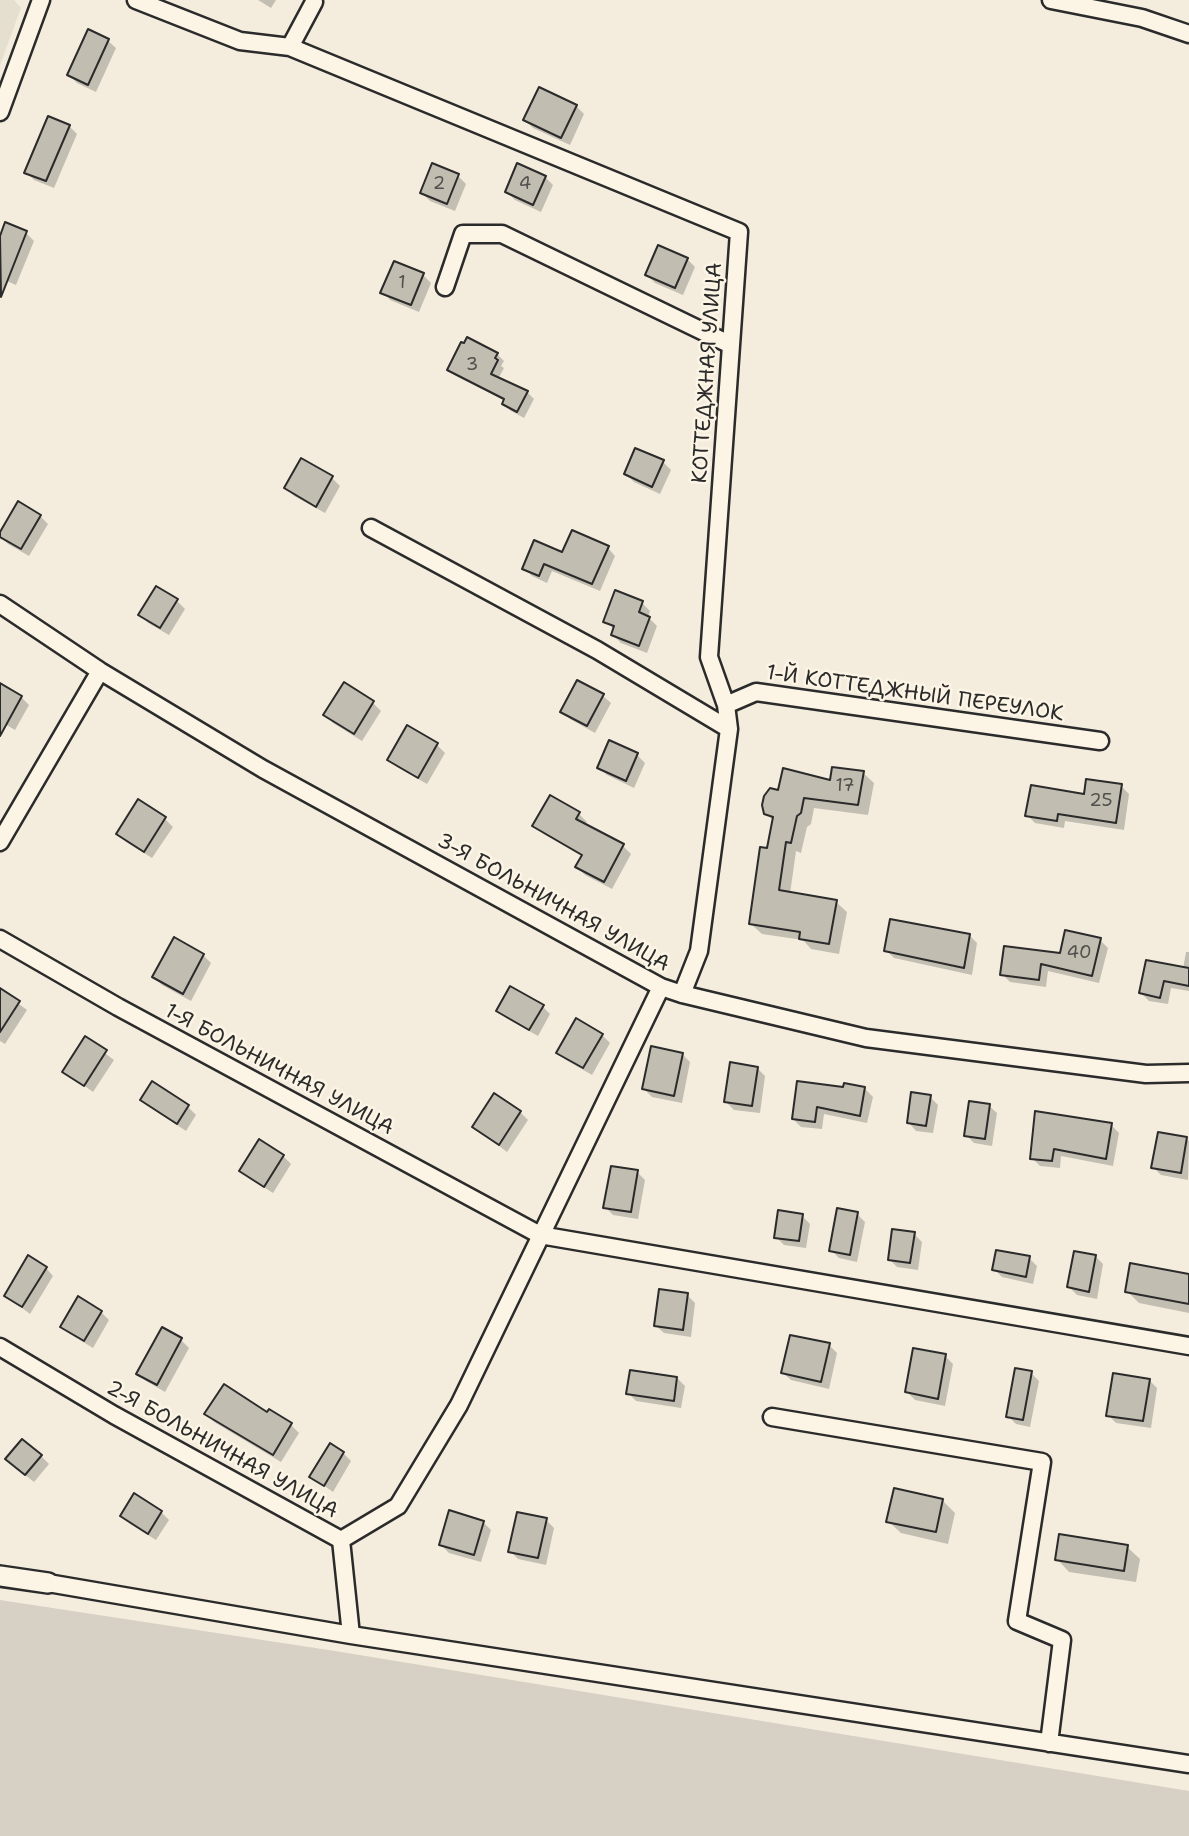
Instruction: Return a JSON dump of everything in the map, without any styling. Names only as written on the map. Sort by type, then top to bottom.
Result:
[{"type":"street","points":[[0,112],[41,0]]},
{"type":"street","points":[[136,0],[240,41],[289,47],[314,2]]},
{"type":"street","points":[[1051,0],[1142,18],[1189,34]]},
{"type":"street","name":"КОТТЕДЖНАЯ УЛИЦА","points":[[289,47],[739,232],[709,657],[726,705],[729,729],[699,951],[682,994]]},
{"type":"street","points":[[445,287],[463,233],[502,233],[731,345]]},
{"type":"street","points":[[372,528],[597,650],[729,729]]},
{"type":"street","name":"3-Я БОЛЬНИЧНАЯ УЛИЦА","points":[[0,604],[100,671],[263,769],[661,987],[866,1038],[1146,1074],[1189,1073]]},
{"type":"street","points":[[0,842],[100,671]]},
{"type":"street","name":"1-Й КОТТЕДЖНЫЙ ПЕРЕУЛОК","points":[[726,705],[756,692],[1100,741]]},
{"type":"street","name":"1-Я БОЛЬНИЧНАЯ УЛИЦА","points":[[0,939],[118,1007],[540,1235],[1189,1346]]},
{"type":"street","points":[[341,1540],[398,1506],[459,1405],[661,987]]},
{"type":"street","name":"2-Я БОЛЬНИЧНАЯ УЛИЦА","points":[[0,1347],[114,1415],[341,1540],[351,1635]]},
{"type":"street","points":[[772,1417],[1042,1462],[1017,1620],[1062,1640],[1049,1743]]},
{"type":"street","points":[[0,1576],[351,1635],[1189,1765]]},
{"type":"shaded area","points":[[0,0],[14,0],[21,8],[0,65]]},
{"type":"shaded area","points":[[0,1600],[335,1651],[1189,1791],[1189,1836],[0,1836]]},
{"type":"building","points":[[88,29],[109,39],[88,85],[67,75]]},
{"type":"building","points":[[539,87],[577,105],[561,138],[523,120]]},
{"type":"building","points":[[48,116],[70,125],[46,181],[24,173]]},
{"type":"building","points":[[432,163],[459,174],[447,204],[420,193]]},
{"type":"building","points":[[517,163],[546,176],[533,205],[505,192]]},
{"type":"building","points":[[5,222],[27,231],[1,297],[0,236]]},
{"type":"building","points":[[658,245],[688,258],[675,288],[645,275]]},
{"type":"building","points":[[394,261],[424,273],[411,305],[380,293]]},
{"type":"building","points":[[467,337],[498,353],[495,358],[498,360],[491,374],[528,391],[517,412],[502,404],[504,399],[447,370],[461,342],[464,343]]},
{"type":"building","points":[[635,448],[664,460],[652,487],[624,474]]},
{"type":"building","points":[[301,458],[333,476],[316,507],[284,488]]},
{"type":"building","points":[[18,501],[41,515],[21,549],[0,537],[0,532]]},
{"type":"building","points":[[572,530],[609,546],[592,584],[544,564],[539,576],[522,569],[534,540],[562,552]]},
{"type":"building","points":[[156,586],[178,599],[160,628],[138,615]]},
{"type":"building","points":[[615,590],[643,601],[639,612],[650,617],[639,646],[611,635],[614,626],[603,622]]},
{"type":"building","points":[[577,680],[604,694],[587,726],[560,712]]},
{"type":"building","points":[[344,682],[374,701],[354,734],[323,715]]},
{"type":"building","points":[[0,683],[22,696],[0,736]]},
{"type":"building","points":[[407,725],[438,743],[418,778],[387,760]]},
{"type":"building","points":[[609,740],[638,753],[626,781],[597,768]]},
{"type":"building","points":[[832,767],[864,771],[858,805],[804,798],[791,843],[786,842],[779,890],[837,900],[829,944],[799,939],[800,932],[749,924],[760,847],[767,848],[773,817],[764,814],[764,796],[770,788],[778,790],[783,768],[830,780]]},
{"type":"building","points":[[1086,779],[1122,784],[1116,823],[1058,814],[1057,821],[1025,816],[1031,785],[1084,794]]},
{"type":"building","points":[[550,795],[580,812],[576,819],[624,844],[604,882],[575,867],[582,855],[532,826]]},
{"type":"building","points":[[138,799],[166,817],[144,852],[116,834]]},
{"type":"building","points":[[890,919],[970,934],[964,968],[884,951]]},
{"type":"building","points":[[1065,930],[1101,938],[1092,976],[1041,964],[1039,980],[1000,975],[1004,946],[1060,953]]},
{"type":"building","points":[[174,937],[204,954],[183,994],[152,977]]},
{"type":"building","points":[[1146,960],[1189,968],[1189,986],[1164,981],[1160,998],[1139,993]]},
{"type":"building","points":[[510,986],[544,1005],[529,1030],[496,1011]]},
{"type":"building","points":[[0,988],[20,1001],[0,1032]]},
{"type":"building","points":[[576,1018],[603,1034],[583,1068],[556,1053]]},
{"type":"building","points":[[85,1036],[107,1050],[84,1086],[62,1072]]},
{"type":"building","points":[[651,1046],[683,1053],[674,1096],[642,1089]]},
{"type":"building","points":[[730,1062],[758,1067],[752,1106],[724,1102]]},
{"type":"building","points":[[152,1081],[189,1105],[177,1124],[140,1100]]},
{"type":"building","points":[[797,1081],[843,1087],[844,1083],[865,1087],[860,1116],[817,1107],[815,1122],[792,1119]]},
{"type":"building","points":[[911,1092],[931,1095],[926,1126],[907,1123]]},
{"type":"building","points":[[494,1093],[521,1111],[499,1145],[472,1127]]},
{"type":"building","points":[[969,1101],[990,1104],[985,1139],[964,1136]]},
{"type":"building","points":[[1035,1111],[1112,1123],[1106,1159],[1054,1149],[1052,1161],[1030,1159]]},
{"type":"building","points":[[1158,1132],[1187,1137],[1181,1173],[1151,1168]]},
{"type":"building","points":[[259,1139],[284,1155],[264,1187],[239,1171]]},
{"type":"building","points":[[611,1166],[638,1170],[631,1212],[603,1208]]},
{"type":"building","points":[[837,1208],[858,1212],[850,1255],[829,1251]]},
{"type":"building","points":[[778,1210],[803,1214],[799,1241],[774,1238]]},
{"type":"building","points":[[892,1229],[915,1232],[910,1263],[888,1260]]},
{"type":"building","points":[[996,1250],[1030,1256],[1026,1277],[992,1270]]},
{"type":"building","points":[[1074,1251],[1096,1255],[1089,1292],[1067,1287]]},
{"type":"building","points":[[28,1255],[47,1267],[22,1307],[4,1296]]},
{"type":"building","points":[[1130,1263],[1189,1274],[1189,1304],[1125,1292]]},
{"type":"building","points":[[659,1289],[688,1293],[683,1330],[654,1326]]},
{"type":"building","points":[[78,1296],[102,1311],[84,1341],[60,1327]]},
{"type":"building","points":[[162,1327],[182,1338],[157,1385],[136,1374]]},
{"type":"building","points":[[790,1335],[830,1343],[821,1382],[781,1373]]},
{"type":"building","points":[[913,1348],[946,1354],[938,1399],[905,1392]]},
{"type":"building","points":[[1015,1368],[1032,1371],[1023,1420],[1006,1417]]},
{"type":"building","points":[[630,1370],[677,1377],[674,1401],[626,1394]]},
{"type":"building","points":[[1113,1373],[1150,1379],[1143,1421],[1106,1416]]},
{"type":"building","points":[[224,1384],[267,1412],[269,1409],[292,1423],[273,1455],[204,1414]]},
{"type":"building","points":[[22,1439],[42,1455],[25,1475],[5,1459]]},
{"type":"building","points":[[330,1443],[344,1452],[324,1486],[309,1477]]},
{"type":"building","points":[[894,1488],[943,1499],[936,1532],[886,1522]]},
{"type":"building","points":[[134,1493],[162,1511],[148,1534],[120,1516]]},
{"type":"building","points":[[449,1510],[484,1521],[474,1555],[439,1545]]},
{"type":"building","points":[[517,1512],[547,1518],[538,1558],[508,1552]]},
{"type":"building","points":[[1059,1534],[1128,1545],[1124,1571],[1055,1560]]}]
